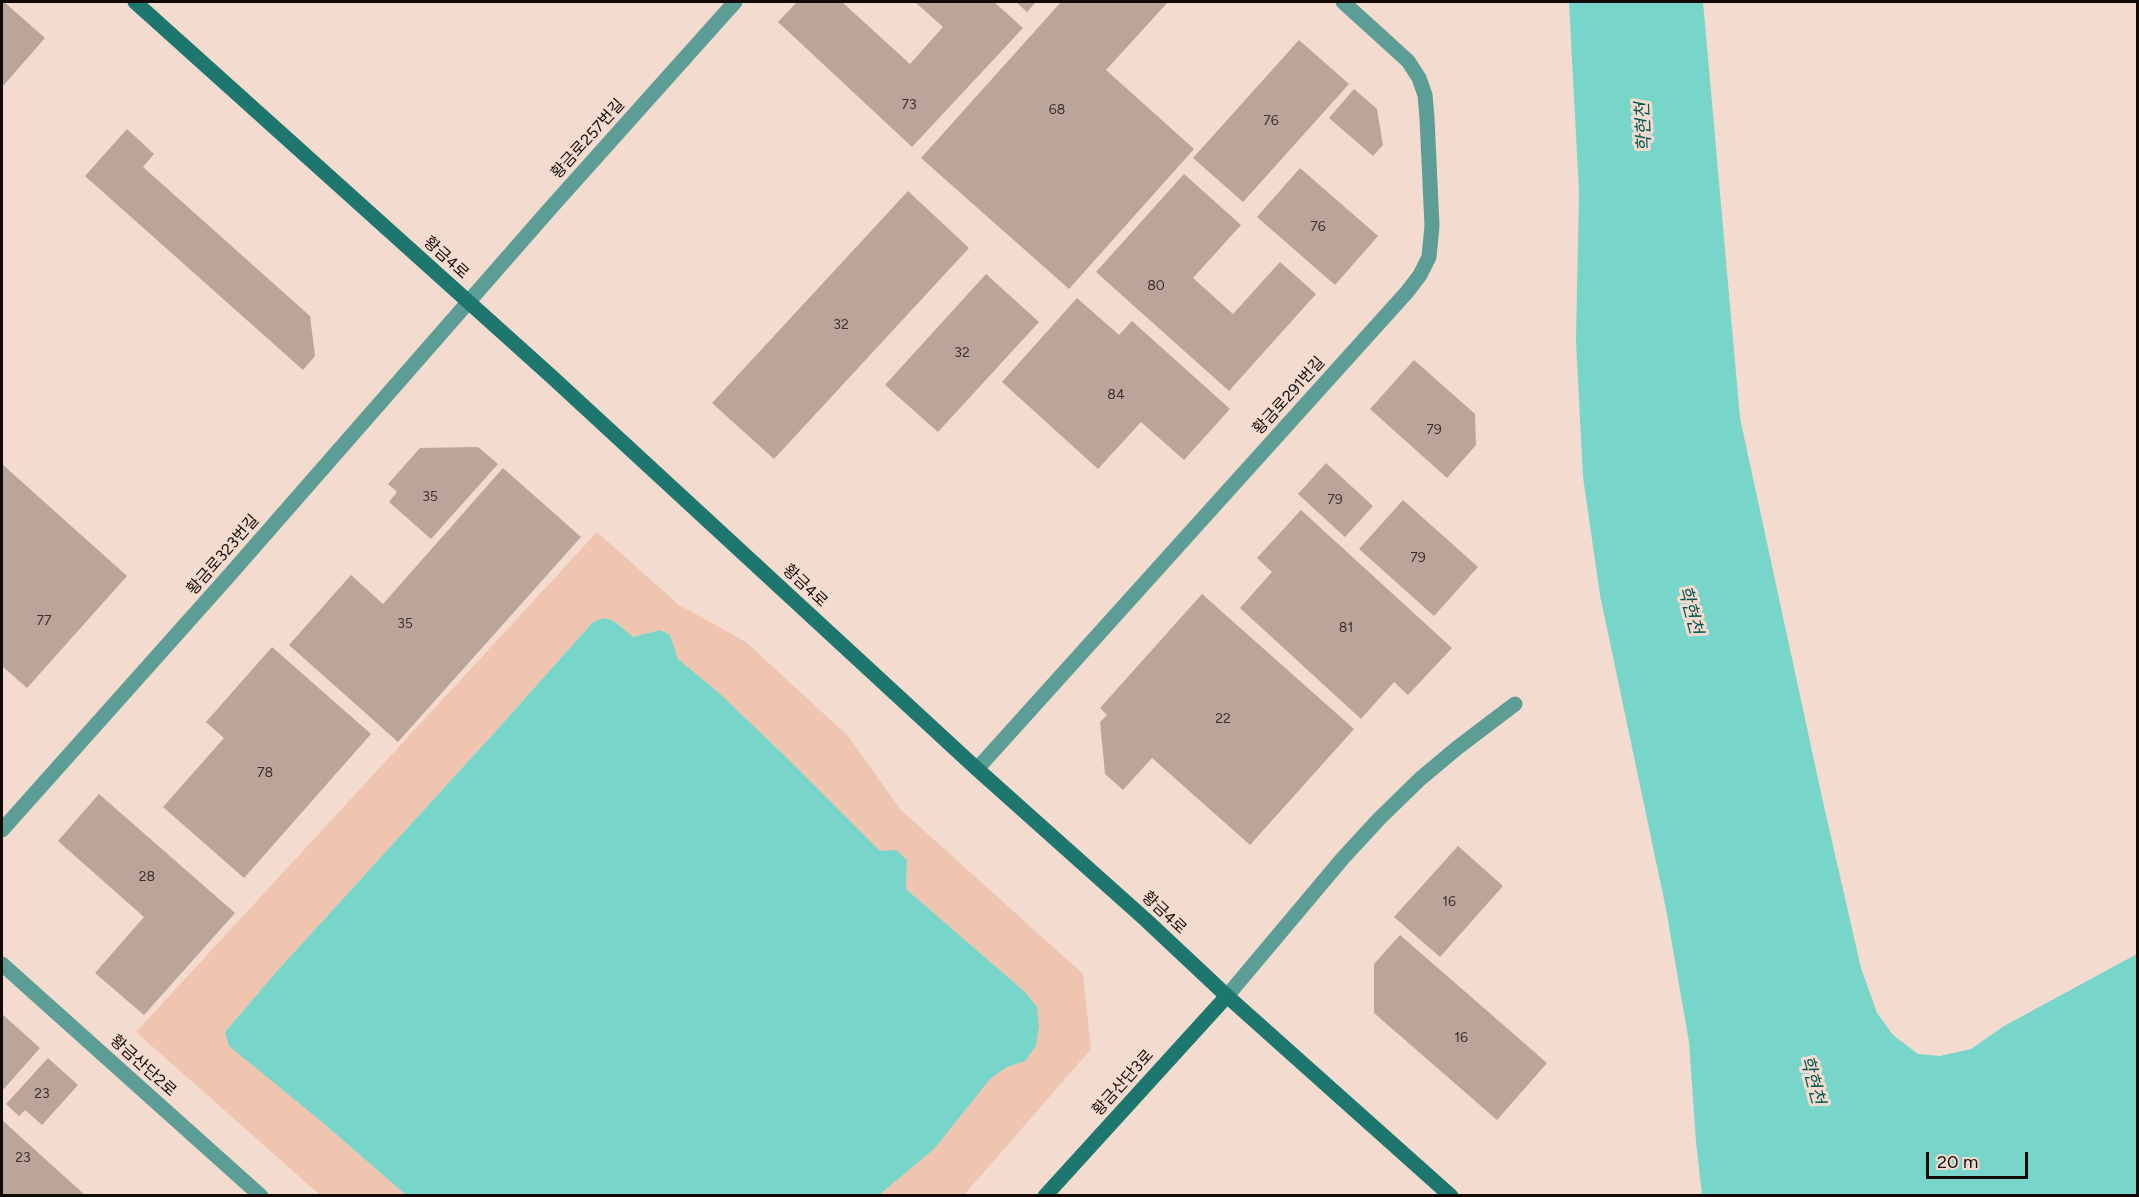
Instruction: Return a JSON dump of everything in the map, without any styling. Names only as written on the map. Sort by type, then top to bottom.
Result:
[{"type":"street","name":"황금4로","points":[[135,2],[560,385],[1227,996],[1451,1196]]},
{"type":"street","name":"황금로257번길","points":[[468,302],[735,2]]},
{"type":"street","name":"황금로291번길","points":[[977,769],[1407,292],[1420,275],[1429,257],[1432,226],[1425,95],[1419,78],[1408,61],[1343,2]]},
{"type":"street","name":"황금로323번길","points":[[2,830],[226,579],[468,302]]},
{"type":"street","points":[[1227,996],[1343,858],[1379,819],[1435,766],[1515,704]]},
{"type":"street","name":"황금산단2로","points":[[2,964],[261,1196]]},
{"type":"street","name":"황금산단3로","points":[[1046,1196],[1227,996]]},
{"type":"shaded area","points":[[597,532],[679,605],[746,642],[849,737],[900,809],[1083,974],[1091,1049],[964,1195],[879,1195],[934,1149],[991,1078],[1007,1067],[1025,1061],[1024,991],[906,889],[907,860],[896,850],[880,851],[718,692],[678,659],[670,635],[660,630],[633,637],[614,621],[593,622],[278,970],[225,1032],[322,1122],[406,1195],[320,1195],[136,1032]]},
{"type":"water","name":"학현천","points":[[1569,2],[1703,2],[1740,418],[1861,968],[1877,1013],[1893,1035],[1918,1054],[1940,1056],[1971,1049],[2004,1026],[2137,954],[2137,1195],[1702,1195],[1689,1042],[1666,909],[1600,595],[1583,477],[1576,341],[1579,192]]},
{"type":"water","points":[[604,618],[614,621],[633,637],[660,630],[670,635],[678,659],[718,692],[880,851],[896,850],[907,860],[906,889],[1024,991],[1037,1007],[1039,1026],[1036,1046],[1025,1061],[1007,1067],[991,1078],[934,1149],[879,1195],[406,1195],[229,1046],[225,1032],[278,970],[593,622]]},
{"type":"building","points":[[2,2],[45,38],[2,87]]},
{"type":"building","points":[[797,2],[842,2],[910,64],[943,27],[915,2],[994,2],[1023,28],[912,147],[778,22]]},
{"type":"building","points":[[1016,2],[1036,2],[1027,12]]},
{"type":"building","points":[[1061,2],[1168,2],[1106,70],[1194,149],[1069,289],[921,158]]},
{"type":"building","points":[[1299,40],[1349,84],[1243,202],[1193,158]]},
{"type":"building","points":[[1354,89],[1377,109],[1383,145],[1373,156],[1329,118]]},
{"type":"building","points":[[127,129],[154,154],[143,167],[310,316],[315,356],[303,370],[85,176]]},
{"type":"building","points":[[1300,168],[1378,236],[1335,285],[1257,217]]},
{"type":"building","points":[[1184,174],[1241,225],[1193,278],[1233,314],[1280,262],[1316,294],[1229,391],[1096,272]]},
{"type":"building","points":[[908,191],[969,248],[774,459],[712,403]]},
{"type":"building","points":[[986,274],[1039,322],[938,432],[885,385]]},
{"type":"building","points":[[1077,298],[1119,335],[1132,321],[1230,409],[1184,460],[1141,422],[1098,469],[1002,382]]},
{"type":"building","points":[[1414,360],[1475,414],[1476,445],[1447,478],[1370,409]]},
{"type":"building","points":[[478,447],[498,464],[431,539],[389,502],[397,492],[388,484],[420,448]]},
{"type":"building","points":[[1326,463],[1373,506],[1345,537],[1298,494]]},
{"type":"building","points":[[2,464],[127,576],[27,688],[2,666]]},
{"type":"building","points":[[503,468],[581,537],[398,742],[289,645],[351,575],[383,604]]},
{"type":"building","points":[[1403,500],[1478,567],[1434,616],[1359,549]]},
{"type":"building","points":[[1301,510],[1452,648],[1408,695],[1394,682],[1361,719],[1240,608],[1272,572],[1257,558]]},
{"type":"building","points":[[1202,594],[1354,729],[1250,845],[1152,758],[1123,790],[1105,774],[1100,722],[1107,715],[1100,708]]},
{"type":"building","points":[[272,647],[371,734],[244,878],[163,807],[224,738],[206,722]]},
{"type":"building","points":[[99,794],[235,913],[144,1015],[95,973],[144,917],[58,841]]},
{"type":"building","points":[[1458,846],[1503,886],[1440,957],[1394,917]]},
{"type":"building","points":[[1400,935],[1547,1063],[1497,1120],[1374,1013],[1374,964]]},
{"type":"building","points":[[2,1014],[40,1048],[2,1091]]},
{"type":"building","points":[[48,1058],[78,1085],[42,1125],[25,1110],[19,1116],[6,1104]]},
{"type":"building","points":[[2,1120],[86,1196],[2,1196]]}]
